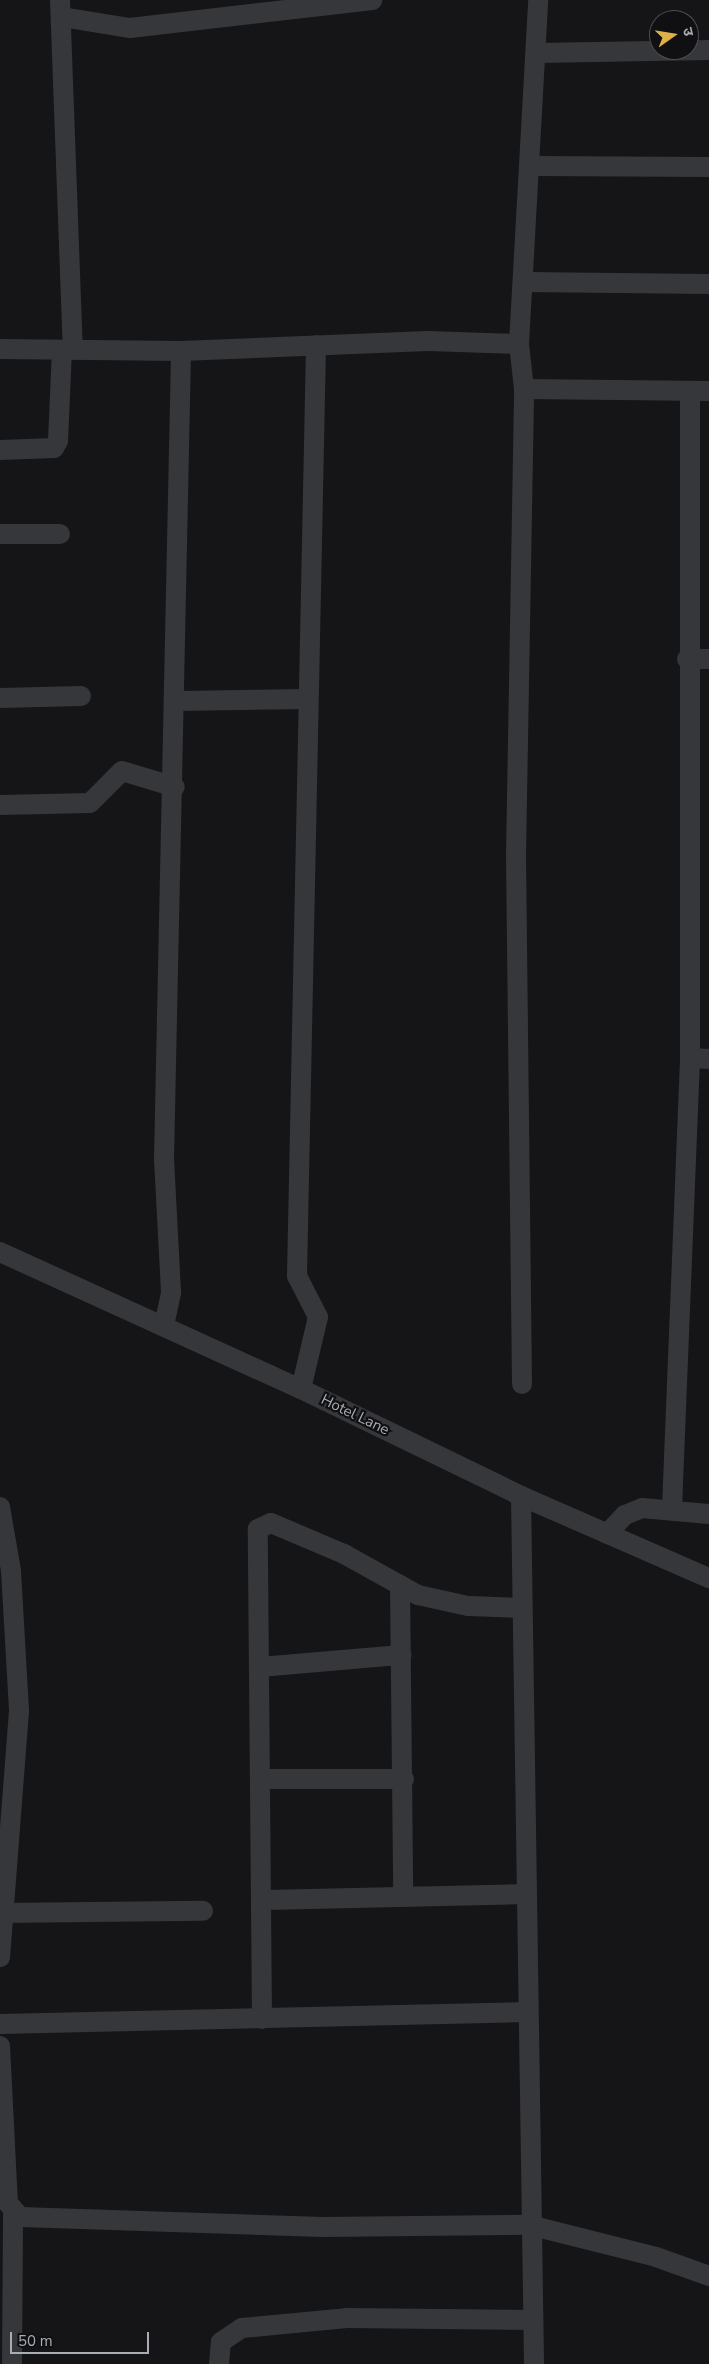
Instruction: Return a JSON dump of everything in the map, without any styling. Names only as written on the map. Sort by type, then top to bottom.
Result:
[{"type":"street","points":[[0,450],[54,448],[58,441],[68,350],[61,9],[130,28],[372,0]]},
{"type":"street","points":[[522,1384],[516,845],[524,389],[519,344],[533,166],[538,53],[538,0]]},
{"type":"street","points":[[538,53],[709,50]]},
{"type":"street","points":[[533,166],[709,167]]},
{"type":"street","points":[[524,282],[709,284]]},
{"type":"street","points":[[0,349],[181,351],[316,345],[519,344]]},
{"type":"street","points":[[302,1389],[318,1316],[298,1276],[316,345]]},
{"type":"street","points":[[167,1313],[164,1159],[177,701],[181,351]]},
{"type":"street","points":[[524,389],[700,391],[687,659],[700,1058],[672,1508]]},
{"type":"street","points":[[0,534],[60,534]]},
{"type":"street","points":[[687,659],[709,659]]},
{"type":"street","points":[[0,698],[81,696]]},
{"type":"street","points":[[177,701],[308,699]]},
{"type":"street","points":[[0,805],[90,803],[122,771],[175,787]]},
{"type":"street","name":"Hotel Lane","points":[[0,1252],[167,1313],[302,1389],[522,1496],[616,1524],[709,1578]]},
{"type":"street","points":[[522,1496],[529,2225],[534,2364]]},
{"type":"street","points":[[0,1507],[11,1571],[8,1754],[0,1957]]},
{"type":"street","points":[[616,1524],[648,1507],[672,1508],[709,1514]]},
{"type":"street","points":[[262,2019],[265,1900],[257,1538],[263,1524],[271,1523],[344,1554],[400,1585],[447,1603],[522,1608]]},
{"type":"street","points":[[400,1585],[404,1780],[403,1896]]},
{"type":"street","points":[[260,1667],[401,1654]]},
{"type":"street","points":[[261,1779],[404,1780]]},
{"type":"street","points":[[265,1900],[525,1894]]},
{"type":"street","points":[[2,1912],[203,1911]]},
{"type":"street","points":[[0,2024],[528,2012]]},
{"type":"street","points":[[0,2046],[8,2203],[13,2212],[12,2364]]},
{"type":"street","points":[[13,2212],[29,2219],[115,2224],[529,2225],[656,2257],[709,2276]]},
{"type":"street","points":[[219,2364],[220,2342],[242,2328],[347,2318],[533,2320]]}]
